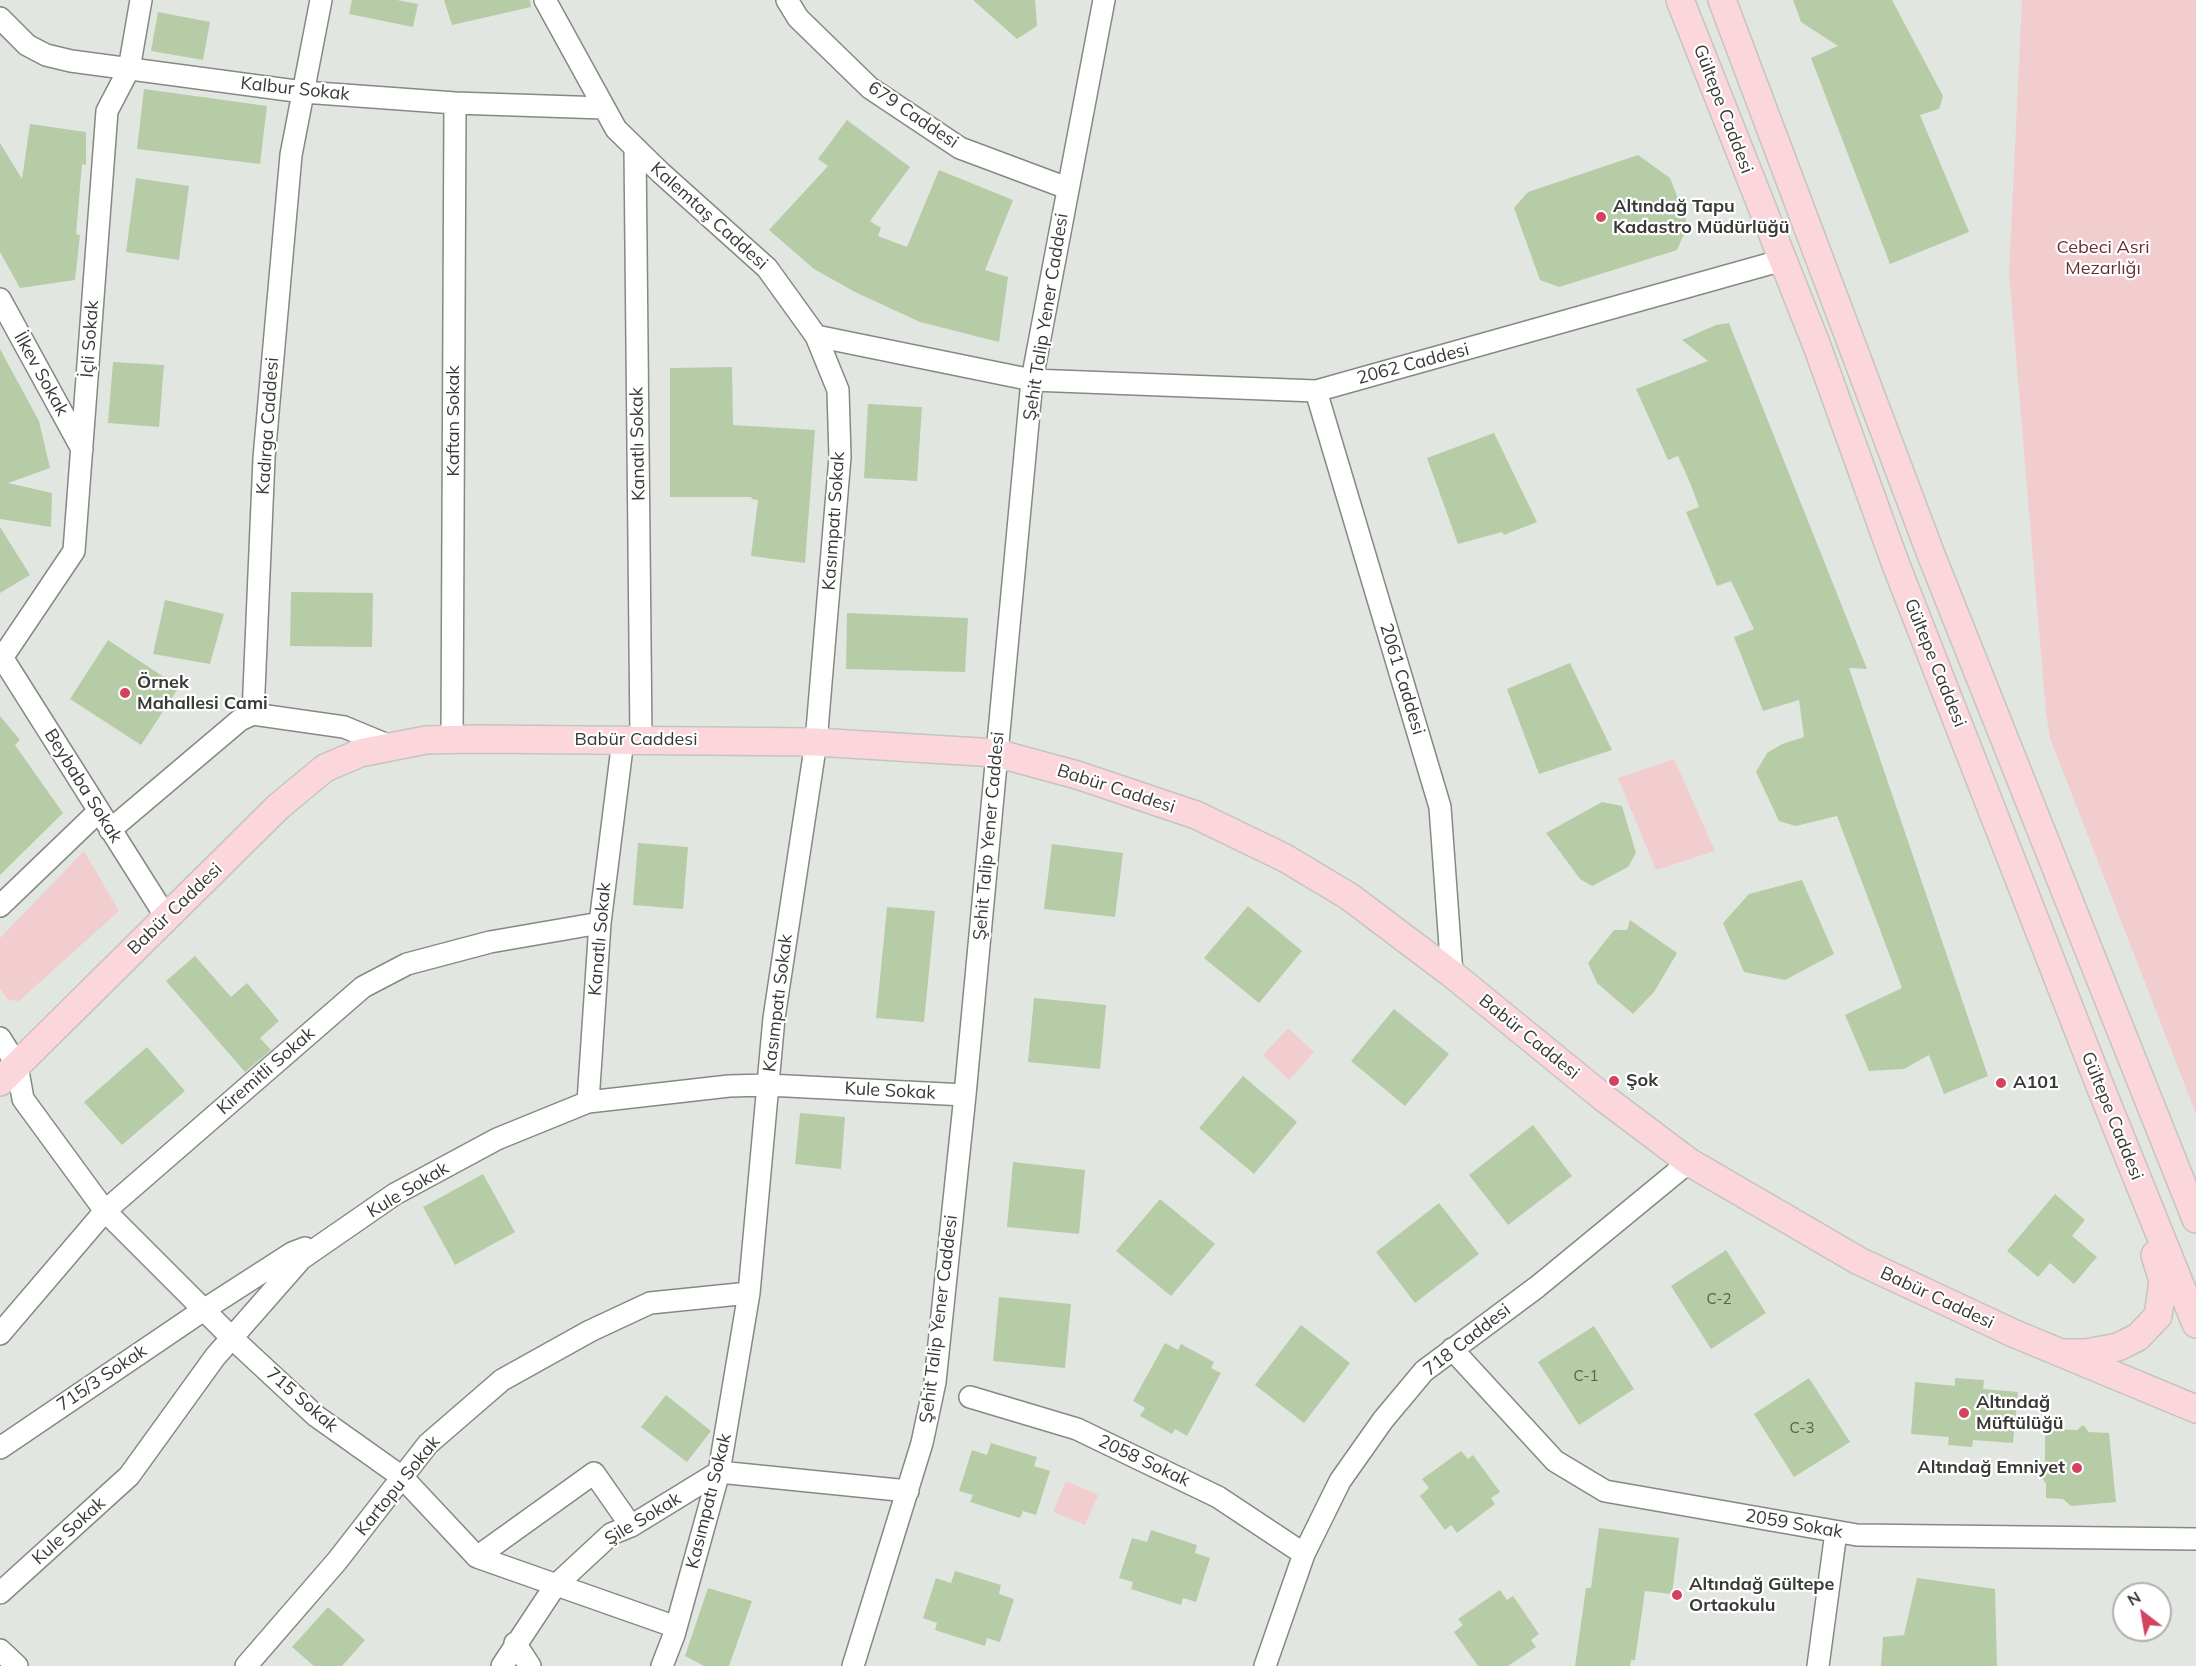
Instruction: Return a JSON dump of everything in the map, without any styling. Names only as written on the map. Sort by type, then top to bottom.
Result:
[{"type":"main road","name":"Gültepe Caddesi","points":[[1680,0],[1817,346],[1896,565],[2196,1324]]},
{"type":"main road","name":"Gültepe Caddesi","points":[[1722,0],[1930,552],[2196,1219]]},
{"type":"main road","name":"Babür Caddesi","points":[[9,1073],[308,780],[341,759],[390,746],[453,739],[816,742],[996,753],[1077,775],[1196,815],[1285,858],[1350,897],[1452,974],[1604,1098],[1689,1162],[1859,1261],[2061,1353],[2196,1409]]},
{"type":"main road","points":[[2061,1353],[2086,1353],[2118,1347],[2138,1337],[2158,1316],[2163,1281],[2153,1246],[2160,1236]]},
{"type":"street","name":"İçli Sokak","points":[[1,658],[74,551],[107,111],[129,69],[141,0]]},
{"type":"street","name":"Kadırga Caddesi","points":[[253,714],[265,446],[291,155],[321,0]]},
{"type":"street","name":"Kalemtaş Caddesi","points":[[545,0],[616,129],[767,268],[816,336]]},
{"type":"street","name":"679 Caddesi","points":[[787,0],[798,18],[870,88],[960,148],[1067,188]]},
{"type":"street","name":"Şehit Talip Yener Caddesi","points":[[853,1666],[922,1443],[935,1382],[965,1095],[1032,380],[1102,3]]},
{"type":"street","name":"Kalbur Sokak","points":[[0,18],[27,45],[46,55],[129,69],[303,92],[455,103],[604,108]]},
{"type":"street","name":"Kaftan Sokak","points":[[453,739],[455,103]]},
{"type":"street","name":"Kanatlı Sokak","points":[[588,1102],[600,923],[632,740],[635,148]]},
{"type":"street","name":"2062 Caddesi","points":[[1032,380],[1316,390],[1783,260]]},
{"type":"street","name":"İlkev Sokak","points":[[0,299],[82,449]]},
{"type":"street","points":[[816,336],[1032,380]]},
{"type":"street","name":"Kasımpatı Sokak","points":[[663,1666],[719,1472],[749,1293],[774,1018],[816,742],[840,457],[838,390],[816,336]]},
{"type":"street","name":"2061 Caddesi","points":[[1316,390],[1440,807],[1452,974]]},
{"type":"street","name":"Beybaba Sokak","points":[[1,658],[166,917]]},
{"type":"street","points":[[110,830],[240,720],[253,714],[344,728],[390,746]]},
{"type":"street","points":[[0,906],[99,811]]},
{"type":"street","name":"Kiremitli Sokak","points":[[0,1334],[105,1211],[363,987],[407,964],[490,942],[600,923]]},
{"type":"street","points":[[0,1038],[9,1073]]},
{"type":"street","name":"715 Sokak","points":[[9,1073],[23,1099],[105,1211],[232,1338],[316,1416],[402,1477],[477,1557],[555,1586],[676,1626]]},
{"type":"street","name":"Kule Sokak","points":[[0,1593],[129,1476],[215,1357],[301,1259],[395,1194],[497,1139],[588,1102],[729,1086],[768,1085],[965,1095]]},
{"type":"street","name":"718 Caddesi","points":[[1265,1666],[1304,1554],[1340,1481],[1424,1371],[1537,1287],[1689,1162]]},
{"type":"street","name":"715/3 Sokak","points":[[0,1448],[292,1253],[338,1234]]},
{"type":"street","name":"Kartopu Sokak","points":[[246,1666],[337,1562],[428,1444],[502,1380],[590,1330],[650,1303],[749,1293]]},
{"type":"street","name":"2059 Sokak","points":[[1452,1349],[1555,1461],[1605,1491],[1857,1535],[2196,1539]]},
{"type":"street","name":"2058 Sokak","points":[[970,1397],[1077,1429],[1218,1497],[1304,1554]]},
{"type":"street","points":[[719,1472],[908,1491]]},
{"type":"street","name":"Şile Sokak","points":[[502,1666],[515,1643],[555,1586],[611,1534],[631,1526],[719,1472]]},
{"type":"street","points":[[477,1557],[594,1473],[631,1526]]},
{"type":"street","points":[[1818,1666],[1836,1532]]},
{"type":"street","points":[[515,1643],[530,1666]]},
{"type":"street","points":[[0,1650],[17,1666]]},
{"type":"green space","name":"Cebeci Asri Mezarlığı","points":[[2022,0],[2196,0],[2196,1114],[2050,738],[2046,713],[2009,273]]},
{"type":"green space","points":[[1674,759],[1715,851],[1656,870],[1618,778]]},
{"type":"green space","points":[[84,851],[119,911],[19,1001],[8,1000],[0,989],[0,938]]},
{"type":"green space","points":[[1288,1028],[1314,1052],[1289,1080],[1263,1055]]},
{"type":"green space","points":[[1066,1481],[1098,1495],[1085,1525],[1053,1512]]},
{"type":"building","points":[[352,0],[397,0],[418,4],[413,27],[349,14]]},
{"type":"building","points":[[444,0],[530,0],[531,7],[452,25]]},
{"type":"building","points":[[973,0],[1035,0],[1037,26],[1017,39]]},
{"type":"building","points":[[1793,0],[1892,0],[1943,96],[1939,109],[1920,115],[1969,232],[1890,264],[1811,58],[1838,46],[1801,22]]},
{"type":"building","points":[[158,12],[210,22],[203,60],[151,51]]},
{"type":"building","points":[[144,89],[267,106],[260,164],[137,149]]},
{"type":"building","points":[[847,120],[910,167],[870,221],[881,228],[878,236],[907,247],[939,170],[1013,200],[985,270],[1008,277],[999,342],[920,322],[855,292],[814,269],[769,230],[828,166],[818,159]]},
{"type":"building","points":[[30,124],[86,132],[86,165],[82,164],[76,234],[80,235],[75,280],[20,288],[0,252],[0,143],[22,179]]},
{"type":"building","name":"Altındağ Tapu Kadastro Müdürlüğü","points":[[1638,155],[1670,178],[1688,225],[1677,250],[1559,287],[1540,280],[1514,208],[1528,192]]},
{"type":"building","points":[[136,178],[189,186],[179,260],[126,252]]},
{"type":"building","points":[[1729,323],[1867,669],[1849,668],[1988,1076],[1944,1094],[1929,1055],[1904,1069],[1869,1071],[1845,1015],[1902,988],[1837,816],[1796,826],[1779,821],[1756,772],[1767,753],[1782,744],[1804,737],[1799,700],[1763,711],[1734,637],[1754,629],[1731,581],[1717,586],[1686,512],[1699,507],[1691,485],[1678,456],[1668,460],[1636,389],[1708,361],[1682,340],[1716,325]]},
{"type":"building","points":[[0,349],[39,421],[50,468],[8,483],[52,493],[51,527],[0,519]]},
{"type":"building","points":[[113,362],[164,365],[159,427],[108,423]]},
{"type":"building","points":[[732,367],[733,425],[815,430],[805,563],[751,556],[758,500],[751,499],[752,497],[670,497],[670,368]]},
{"type":"building","points":[[868,404],[922,407],[917,481],[864,478]]},
{"type":"building","points":[[1494,433],[1537,522],[1504,535],[1502,532],[1458,544],[1427,458]]},
{"type":"building","points":[[0,527],[30,575],[0,593]]},
{"type":"building","points":[[291,592],[373,593],[372,647],[290,646]]},
{"type":"building","points":[[165,600],[224,614],[210,664],[153,654]]},
{"type":"building","points":[[847,613],[968,618],[965,672],[846,669]]},
{"type":"building","name":"Örnek Mahallesi Cami","points":[[108,640],[179,687],[141,745],[70,699]]},
{"type":"building","points":[[1570,663],[1612,750],[1539,774],[1507,689]]},
{"type":"building","points":[[0,716],[20,740],[15,745],[63,813],[0,875]]},
{"type":"building","points":[[1602,802],[1622,806],[1636,853],[1628,867],[1592,886],[1580,879],[1546,833]]},
{"type":"building","points":[[638,843],[688,847],[683,909],[633,905]]},
{"type":"building","points":[[1052,844],[1123,853],[1115,917],[1044,909]]},
{"type":"building","points":[[1802,880],[1834,954],[1785,980],[1744,972],[1723,923],[1749,894]]},
{"type":"building","points":[[1248,906],[1302,951],[1259,1003],[1204,958]]},
{"type":"building","points":[[887,907],[935,911],[924,1022],[876,1018]]},
{"type":"building","points":[[1630,920],[1677,953],[1654,992],[1633,1014],[1597,983],[1588,963],[1614,930],[1627,930]]},
{"type":"building","points":[[195,956],[231,997],[247,983],[279,1021],[260,1038],[271,1050],[245,1072],[166,981]]},
{"type":"building","points":[[1034,998],[1106,1005],[1100,1069],[1028,1062]]},
{"type":"building","points":[[1394,1009],[1449,1054],[1405,1106],[1351,1061]]},
{"type":"building","points":[[147,1047],[185,1091],[122,1145],[84,1102]]},
{"type":"building","points":[[1243,1076],[1297,1122],[1254,1174],[1199,1128]]},
{"type":"building","points":[[800,1113],[845,1117],[841,1169],[795,1164]]},
{"type":"building","points":[[1533,1125],[1572,1176],[1508,1225],[1469,1175]]},
{"type":"building","points":[[1013,1162],[1085,1170],[1079,1234],[1007,1227]]},
{"type":"building","points":[[483,1174],[515,1232],[455,1265],[423,1207]]},
{"type":"building","points":[[2055,1194],[2085,1220],[2072,1236],[2097,1257],[2074,1284],[2050,1263],[2038,1277],[2007,1251]]},
{"type":"building","points":[[1160,1199],[1215,1244],[1171,1296],[1116,1251]]},
{"type":"building","points":[[1439,1203],[1479,1254],[1415,1303],[1376,1252]]},
{"type":"building","points":[[1726,1250],[1766,1313],[1711,1349],[1671,1286]]},
{"type":"building","points":[[999,1297],[1071,1304],[1065,1368],[993,1361]]},
{"type":"building","points":[[1301,1325],[1350,1363],[1304,1423],[1255,1385]]},
{"type":"building","points":[[1594,1326],[1634,1389],[1579,1425],[1538,1362]]},
{"type":"building","points":[[1165,1343],[1178,1350],[1181,1344],[1214,1362],[1211,1368],[1221,1373],[1187,1436],[1175,1429],[1172,1434],[1140,1416],[1145,1408],[1133,1401]]},
{"type":"building","points":[[1809,1378],[1850,1442],[1794,1477],[1754,1414]]},
{"type":"building","name":"Altındağ Müftülüğü","points":[[1955,1378],[1984,1380],[1983,1389],[2018,1392],[2013,1443],[1973,1440],[1972,1447],[1948,1445],[1949,1437],[1911,1434],[1915,1382],[1955,1386]]},
{"type":"building","points":[[666,1395],[711,1431],[687,1462],[641,1427]]},
{"type":"building","name":"Altındağ Emniyet","points":[[2083,1425],[2089,1432],[2109,1433],[2116,1502],[2071,1506],[2063,1499],[2046,1498],[2046,1484],[2038,1471],[2045,1464],[2045,1429],[2077,1430]]},
{"type":"building","points":[[991,1443],[1037,1457],[1034,1466],[1050,1471],[1036,1515],[1023,1511],[1020,1518],[970,1502],[973,1495],[959,1491],[972,1450],[987,1455]]},
{"type":"building","points":[[1461,1451],[1468,1459],[1473,1455],[1500,1492],[1491,1498],[1495,1504],[1457,1533],[1451,1525],[1445,1530],[1420,1496],[1429,1488],[1422,1479]]},
{"type":"building","points":[[1599,1528],[1679,1538],[1672,1594],[1645,1591],[1635,1660],[1631,1660],[1630,1666],[1575,1666],[1586,1588],[1591,1588]]},
{"type":"building","points":[[1151,1530],[1197,1545],[1195,1553],[1210,1558],[1196,1602],[1183,1598],[1181,1605],[1131,1589],[1133,1582],[1119,1578],[1132,1538],[1147,1542]]},
{"type":"building","points":[[955,1571],[1001,1585],[999,1594],[1014,1599],[1000,1642],[987,1638],[985,1646],[935,1630],[937,1623],[923,1618],[936,1578],[951,1583]]},
{"type":"building","points":[[1917,1578],[1995,1589],[1997,1666],[1881,1666],[1883,1637],[1904,1635]]},
{"type":"building","points":[[708,1588],[752,1601],[729,1666],[704,1666],[685,1656]]},
{"type":"building","points":[[1500,1590],[1507,1600],[1513,1596],[1539,1634],[1531,1640],[1536,1647],[1508,1666],[1478,1666],[1454,1632],[1463,1625],[1458,1619]]},
{"type":"building","points":[[328,1607],[365,1640],[342,1666],[314,1666],[292,1647]]},
{"type":"place","name":"Altındağ Tapu Kadastro Müdürlüğü","points":[[1601,217]]},
{"type":"place","name":"Örnek Mahallesi Cami","points":[[125,693]]},
{"type":"place","name":"Şok","points":[[1614,1081]]},
{"type":"place","name":"A101","points":[[2001,1083]]},
{"type":"place","name":"Altındağ Müftülüğü","points":[[1964,1413]]},
{"type":"place","name":"Altındağ Emniyet","points":[[2077,1468]]},
{"type":"place","name":"Altındağ Gültepe Ortaokulu","points":[[1677,1595]]}]
